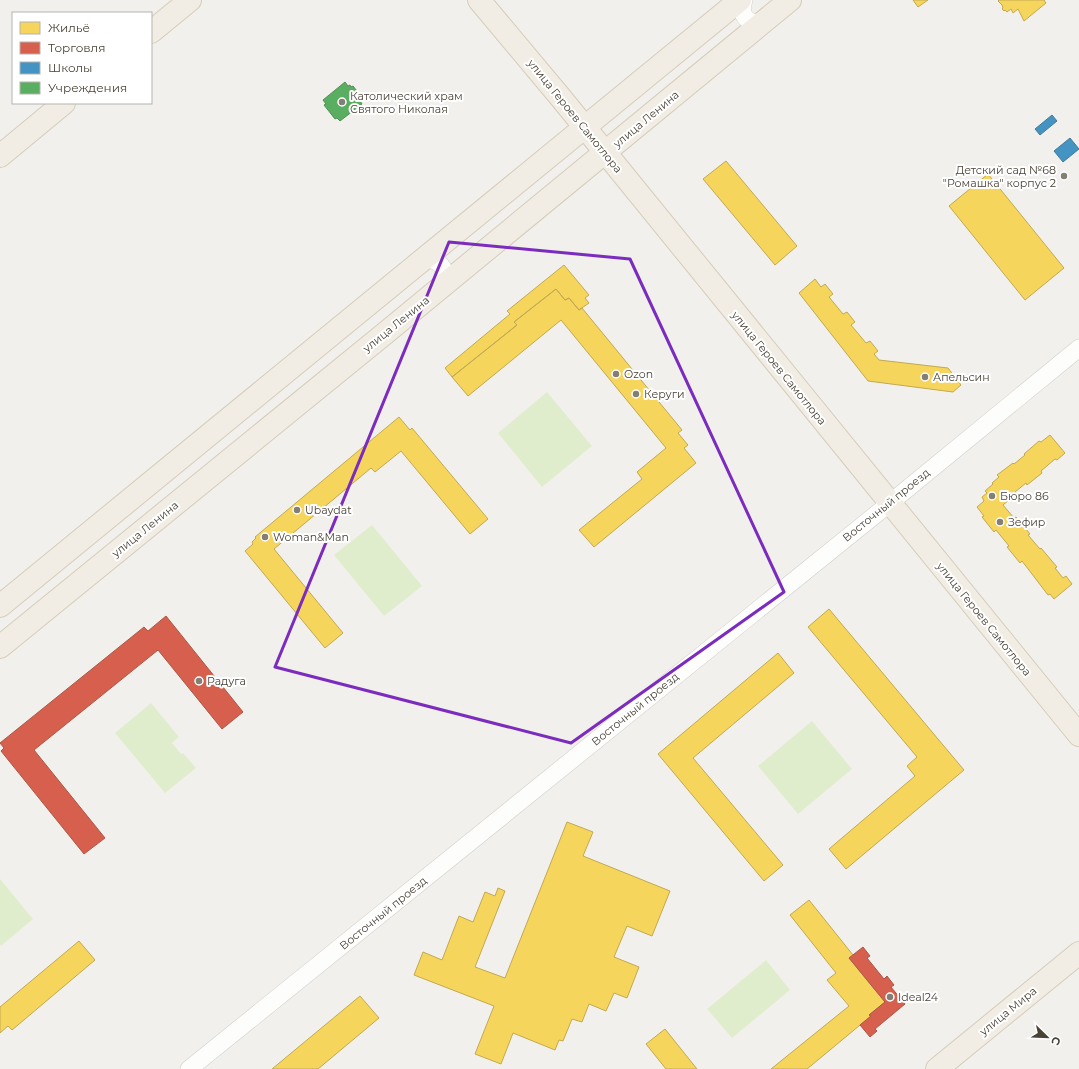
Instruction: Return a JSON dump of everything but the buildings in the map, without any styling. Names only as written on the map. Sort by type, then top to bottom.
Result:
[{"type":"main road","points":[[152,31],[190,0]]},
{"type":"main road","name":"улица Героев Самотлора","points":[[479,0],[890,502],[1079,736]]},
{"type":"main road","points":[[0,606],[740,0]]},
{"type":"main road","name":"улица Ленина","points":[[0,647],[790,0]]},
{"type":"main road","points":[[0,156],[63,104]]},
{"type":"main road","name":"улица Мира","points":[[937,1069],[1079,953]]},
{"type":"street","points":[[744,0],[742,12],[747,19],[755,23],[767,19]]},
{"type":"street","points":[[422,260],[434,260],[442,267],[445,275],[442,286]]},
{"type":"street","name":"Восточный проезд","points":[[189,1069],[1079,348]]},
{"type":"highlighted area","points":[[449,242],[630,259],[784,592],[571,743],[275,667]]},
{"type":"green space","points":[[547,392],[592,446],[542,487],[498,433]]},
{"type":"green space","points":[[372,525],[422,586],[384,616],[334,555]]},
{"type":"green space","points":[[151,703],[179,737],[172,743],[196,768],[165,793],[115,733]]},
{"type":"green space","points":[[812,721],[852,769],[798,814],[758,766]]},
{"type":"green space","points":[[0,879],[33,919],[1,946],[0,944]]},
{"type":"green space","points":[[766,960],[790,990],[732,1038],[707,1009]]},
{"type":"place","name":"Католический храм Святого Николая","points":[[342,102]]},
{"type":"place","name":"Детский сад №68 \"Ромашка\" корпус 2","points":[[1064,176]]},
{"type":"place","name":"Ozon","points":[[616,374]]},
{"type":"place","name":"Апельсин","points":[[925,377]]},
{"type":"place","name":"Керуги","points":[[636,394]]},
{"type":"place","name":"Бюро 86","points":[[992,496]]},
{"type":"place","name":"Ubaydat","points":[[297,510]]},
{"type":"place","name":"Зефир","points":[[1000,522]]},
{"type":"place","name":"Woman&Man","points":[[265,537]]},
{"type":"place","name":"Радуга","points":[[199,681]]},
{"type":"place","name":"Ideal24","points":[[890,997]]}]
